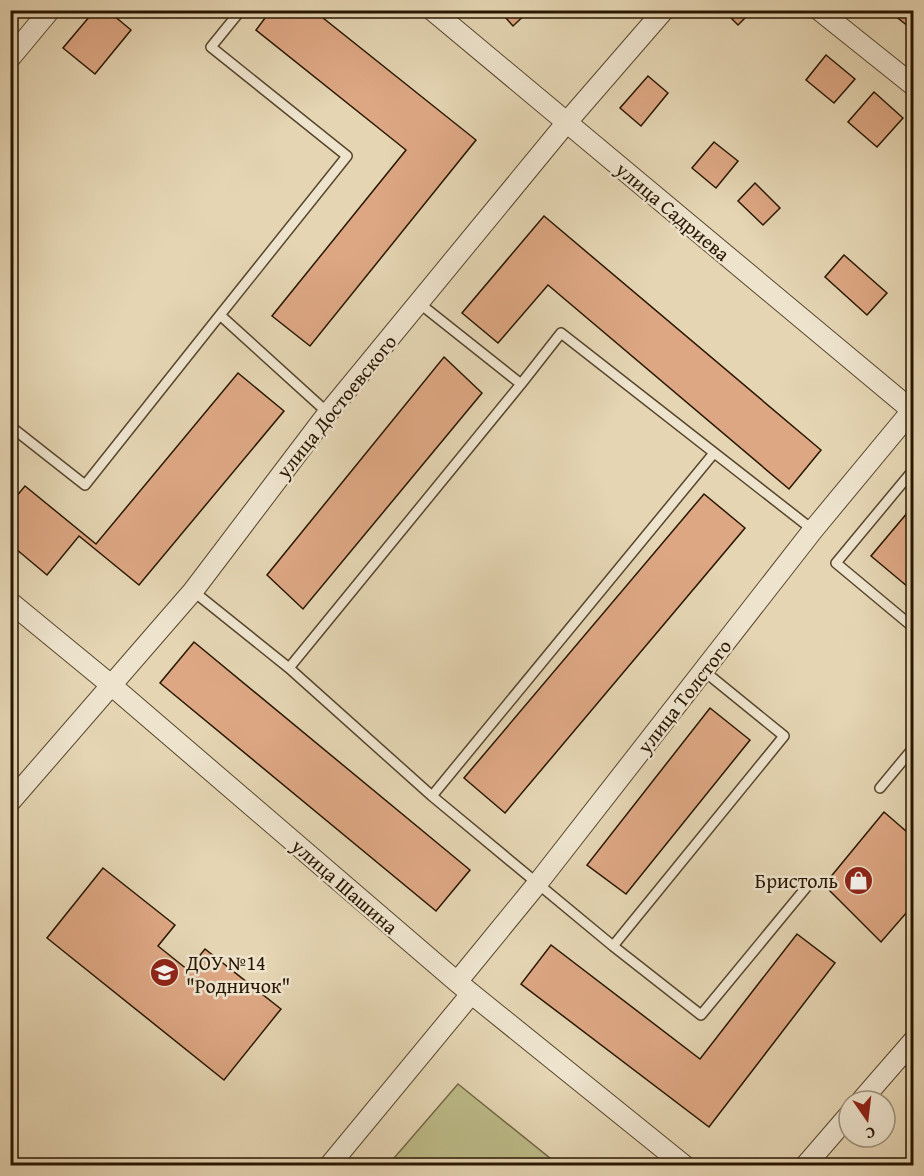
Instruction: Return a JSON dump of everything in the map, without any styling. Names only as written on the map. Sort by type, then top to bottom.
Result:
[{"type":"street","points":[[10,58],[50,10]]},
{"type":"street","name":"улица Садриева","points":[[432,10],[913,410]]},
{"type":"street","name":"улица Достоевского","points":[[10,802],[194,591],[328,413],[567,122],[664,10]]},
{"type":"street","points":[[819,10],[914,86]]},
{"type":"street","name":"улица Толстого","points":[[329,1166],[464,988],[537,884],[813,530],[913,410]]},
{"type":"street","name":"улица Шашина","points":[[10,602],[111,685],[464,988],[685,1166]]},
{"type":"street","points":[[871,1089],[914,1040]]},
{"type":"street","points":[[805,1166],[837,1129]]},
{"type":"lane","points":[[10,426],[85,485],[347,156],[212,47],[241,10]]},
{"type":"lane","points":[[419,303],[521,384]]},
{"type":"lane","points":[[220,315],[328,413]]},
{"type":"lane","points":[[289,668],[561,333],[813,530]]},
{"type":"lane","points":[[432,796],[714,453]]},
{"type":"lane","points":[[914,469],[836,563],[914,628]]},
{"type":"lane","points":[[194,591],[289,668],[432,796],[537,884],[701,1015],[809,884]]},
{"type":"lane","points":[[613,946],[784,736],[704,671]]},
{"type":"lane","points":[[880,788],[914,747]]},
{"type":"shaded area","points":[[458,1084],[556,1163],[554,1166],[388,1165]]},
{"type":"building","points":[[95,10],[107,10],[131,30],[95,74],[63,48]]},
{"type":"building","points":[[271,10],[313,10],[476,140],[310,346],[272,316],[406,150],[256,30]]},
{"type":"building","points":[[499,10],[530,10],[513,26]]},
{"type":"building","points":[[723,10],[753,10],[738,25]]},
{"type":"building","points":[[896,10],[914,10],[914,31],[893,14]]},
{"type":"building","points":[[826,55],[855,79],[834,103],[806,80]]},
{"type":"building","points":[[648,76],[668,93],[641,126],[620,108]]},
{"type":"building","points":[[874,92],[903,118],[877,147],[848,122]]},
{"type":"building","points":[[714,142],[738,161],[716,188],[692,168]]},
{"type":"building","points":[[755,183],[780,208],[763,225],[738,201]]},
{"type":"building","points":[[544,216],[821,450],[789,489],[548,285],[498,343],[462,313]]},
{"type":"building","points":[[844,255],[887,293],[867,315],[825,277]]},
{"type":"building","points":[[444,357],[482,393],[303,609],[267,575]]},
{"type":"building","points":[[238,373],[284,411],[139,585],[79,536],[47,575],[10,544],[10,504],[25,486],[96,544]]},
{"type":"building","points":[[704,494],[745,528],[505,813],[464,778]]},
{"type":"building","points":[[908,512],[914,516],[914,592],[871,556]]},
{"type":"building","points":[[194,642],[470,870],[436,911],[160,683]]},
{"type":"building","points":[[710,708],[750,740],[626,894],[587,865]]},
{"type":"building","points":[[884,812],[914,838],[914,904],[881,942],[824,885]]},
{"type":"building","points":[[103,868],[175,925],[158,946],[188,970],[205,949],[281,1009],[224,1080],[47,938]]},
{"type":"building","points":[[797,934],[835,963],[709,1127],[521,984],[551,945],[700,1059]]},
{"type":"place","name":"Бристоль","points":[[859,880]]},
{"type":"place","name":"ДОУ №14 \"Родничок\"","points":[[165,973]]}]
